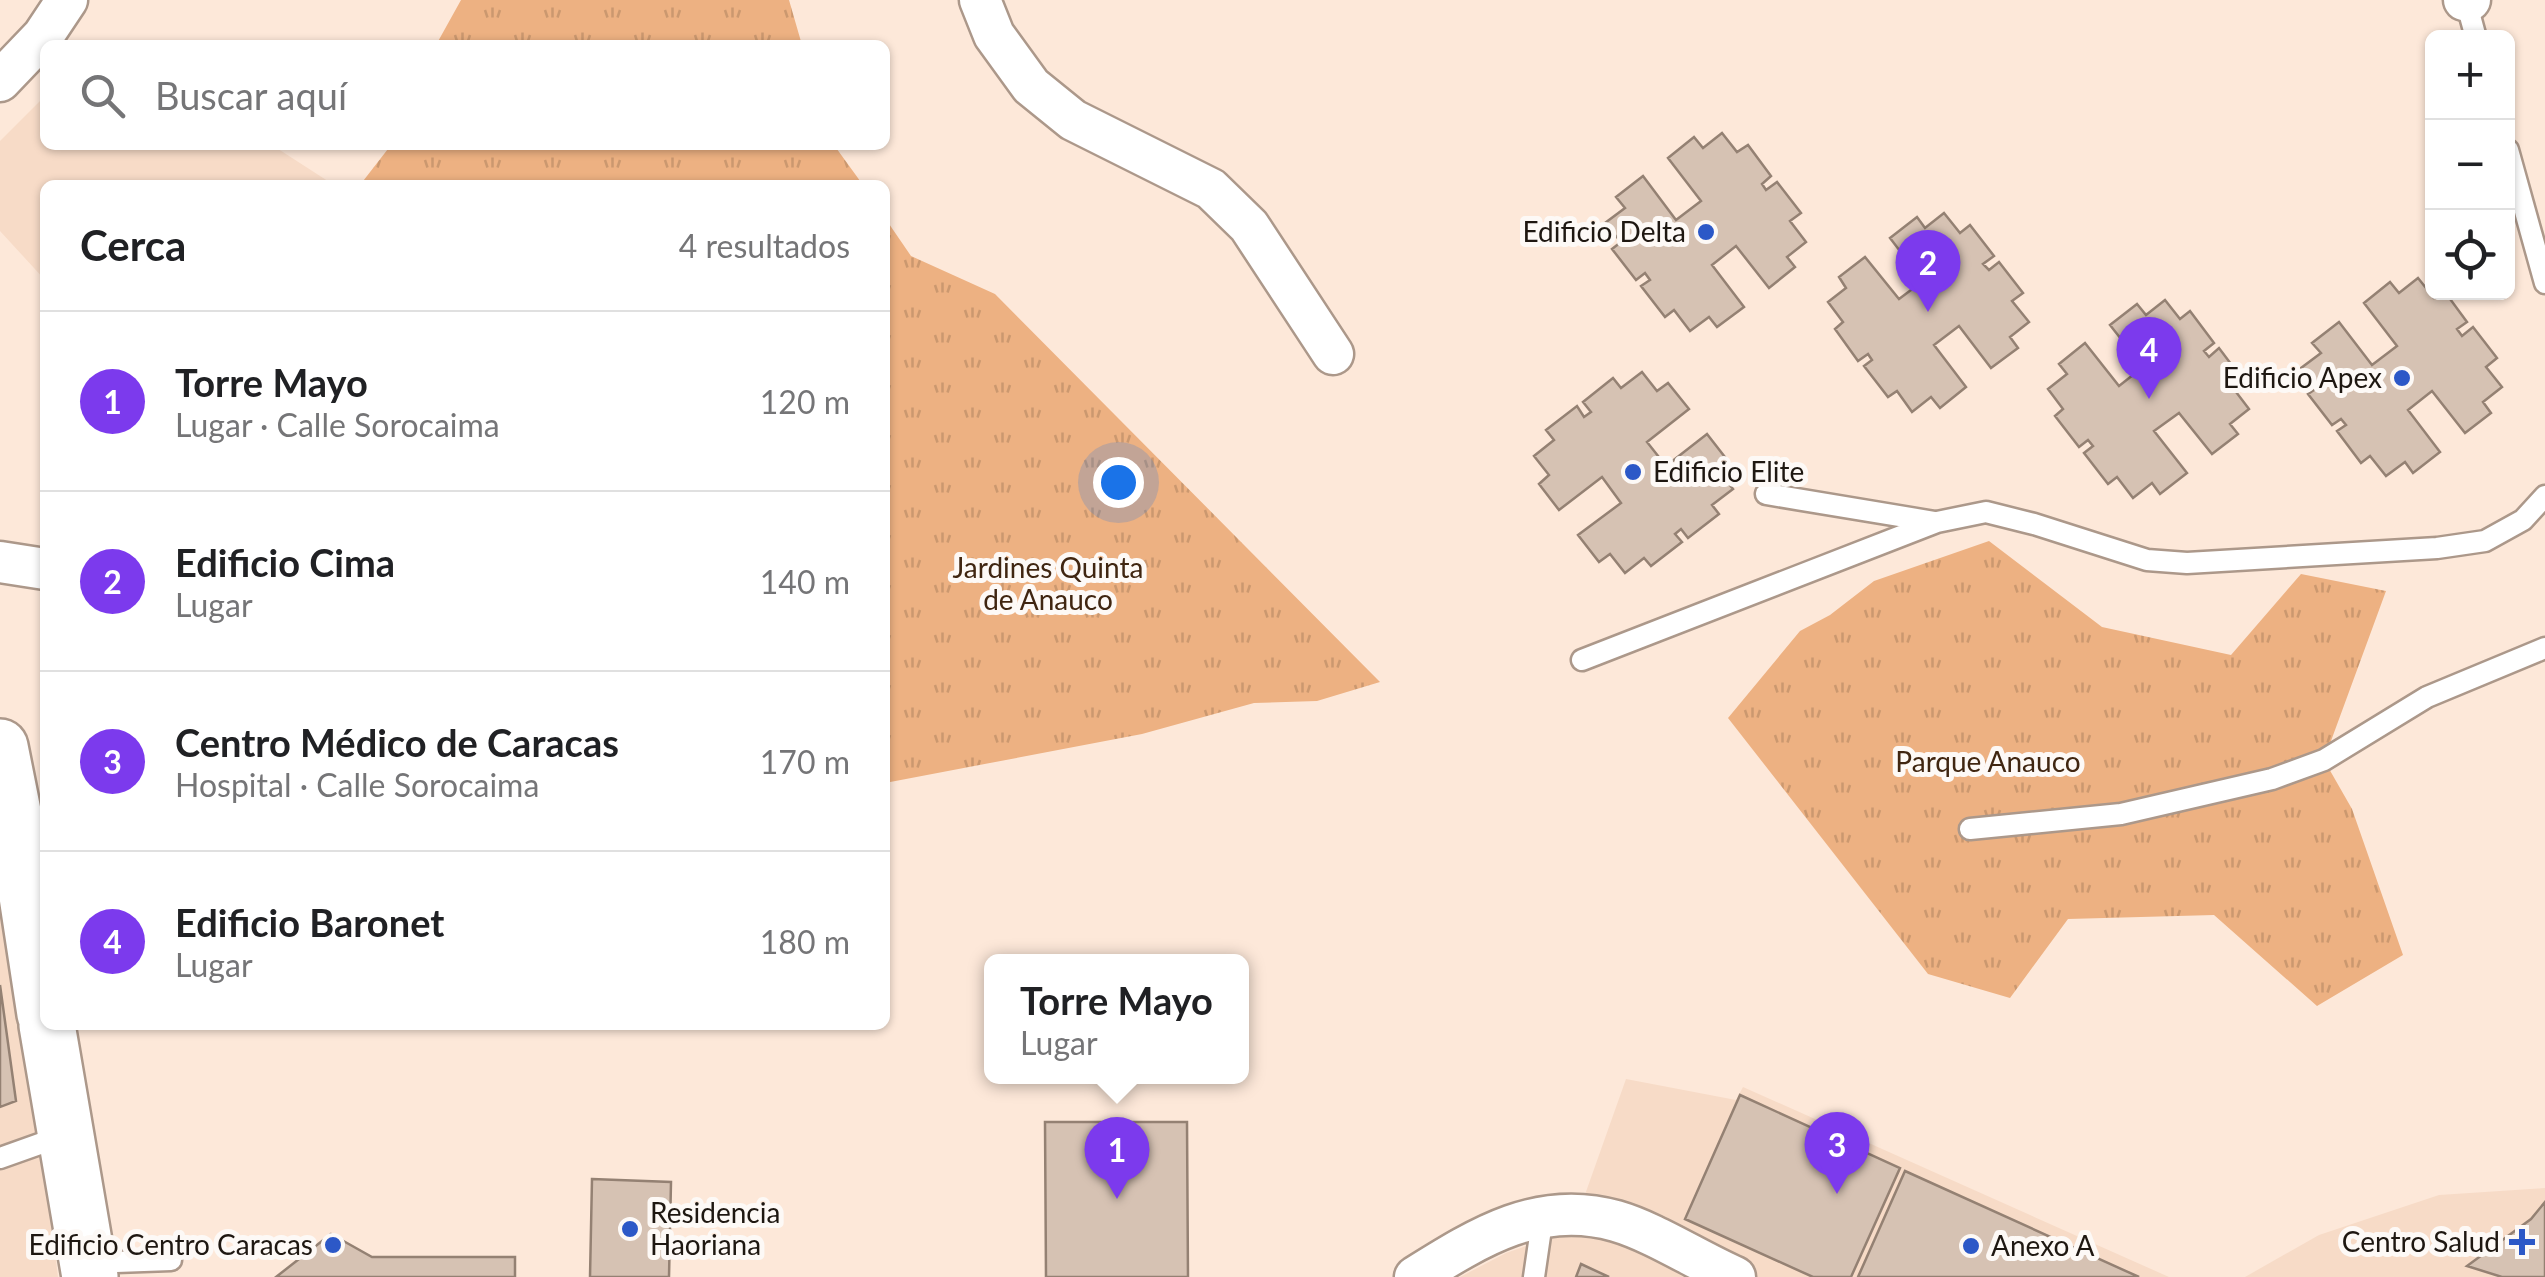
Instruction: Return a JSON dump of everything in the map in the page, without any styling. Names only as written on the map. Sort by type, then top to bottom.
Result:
[{"type":"main road","points":[[0,748],[40,981]]},
{"type":"main road","points":[[48,1030],[88,1270]]},
{"type":"street","points":[[0,81],[42,36],[67,0]]},
{"type":"street","points":[[980,0],[994,35],[1031,86],[1073,120],[1211,188],[1249,226],[1333,354]]},
{"type":"street","points":[[0,562],[40,568]]},
{"type":"street","points":[[1416,1277],[1479,1239],[1542,1214],[1574,1214],[1617,1222],[1735,1277]]},
{"type":"lane","points":[[2466,0],[2474,30]]},
{"type":"lane","points":[[2515,175],[2545,283]]},
{"type":"lane","points":[[1766,494],[1937,522]]},
{"type":"lane","points":[[1582,660],[1937,522],[1986,512],[2148,560],[2187,563],[2436,548],[2485,541],[2523,520],[2545,496]]},
{"type":"lane","points":[[1970,828],[2121,814],[2272,779],[2324,760],[2428,698],[2545,648]]},
{"type":"lane","points":[[0,1158],[64,1135]]},
{"type":"lane","points":[[1534,1277],[1542,1214]]},
{"type":"lane","points":[[88,1270],[170,1260]]},
{"type":"shaded area","points":[[40,101],[40,150],[280,150],[326,180],[40,180],[40,275],[0,231],[0,141]]},
{"type":"shaded area","points":[[0,852],[15,931],[58,1277],[0,1277]]},
{"type":"shaded area","points":[[1626,1079],[1736,1100],[1743,1087],[2169,1277],[1460,1277],[1506,1253],[1571,1234]]},
{"type":"shaded area","points":[[2545,1188],[2545,1277],[2245,1277],[2319,1235],[2439,1195]]},
{"type":"green space","points":[[461,0],[789,0],[801,40],[439,40]]},
{"type":"green space","points":[[387,150],[838,150],[859,180],[364,180]]},
{"type":"green space","name":"Jardines Quinta de Anauco","points":[[890,225],[911,256],[995,294],[1380,682],[1317,701],[1254,703],[1142,734],[890,782]]},
{"type":"green space","name":"Parque Anauco","points":[[1989,541],[2102,627],[2231,655],[2301,574],[2386,591],[2324,760],[2352,809],[2403,955],[2317,1006],[2214,915],[2068,919],[2010,998],[1928,974],[1728,718],[1800,631],[1830,615],[1874,581]]},
{"type":"building","name":"Edificio Delta","points":[[1722,133],[1737,152],[1748,145],[1771,176],[1762,184],[1766,190],[1777,182],[1801,213],[1790,221],[1806,242],[1787,257],[1795,267],[1769,288],[1736,246],[1712,265],[1744,307],[1717,327],[1709,317],[1690,331],[1674,310],[1665,317],[1641,286],[1650,280],[1645,273],[1636,280],[1612,249],[1621,242],[1605,223],[1625,208],[1616,197],[1643,176],[1676,220],[1701,201],[1668,158],[1694,137],[1703,148]]},
{"type":"building","points":[[1944,213],[1960,233],[1970,225],[1994,256],[1983,264],[1989,270],[1999,262],[2023,293],[2012,301],[2029,322],[2010,337],[2018,348],[1991,368],[1959,326],[1934,345],[1966,387],[1940,408],[1931,397],[1912,412],[1897,391],[1888,397],[1864,366],[1872,360],[1868,354],[1858,361],[1835,329],[1843,322],[1828,302],[1846,288],[1839,277],[1865,257],[1899,299],[1923,281],[1890,238],[1917,217],[1925,228]]},
{"type":"building","name":"Edificio Apex","points":[[2418,278],[2425,287],[2425,300],[2451,300],[2467,322],[2457,329],[2462,336],[2473,327],[2497,358],[2486,367],[2502,387],[2483,402],[2491,413],[2465,433],[2432,391],[2408,410],[2440,452],[2413,473],[2405,462],[2386,476],[2370,456],[2361,463],[2337,431],[2346,425],[2341,419],[2332,425],[2308,394],[2317,388],[2301,368],[2321,353],[2312,343],[2339,322],[2372,365],[2397,346],[2364,303],[2390,282],[2399,293]]},
{"type":"building","points":[[2165,300],[2180,319],[2190,311],[2214,343],[2204,351],[2209,357],[2219,348],[2243,380],[2233,388],[2249,409],[2230,424],[2238,434],[2212,454],[2179,413],[2154,431],[2187,473],[2160,494],[2152,483],[2133,498],[2117,477],[2108,484],[2084,453],[2093,446],[2088,440],[2079,447],[2055,416],[2063,409],[2048,389],[2067,374],[2059,364],[2085,343],[2119,386],[2143,367],[2110,325],[2137,304],[2146,315]]},
{"type":"building","name":"Edificio Elite","points":[[1642,372],[1657,391],[1668,383],[1689,409],[1647,442],[1666,466],[1707,434],[1728,461],[1717,469],[1733,489],[1712,505],[1719,514],[1688,538],[1681,529],[1675,534],[1682,542],[1651,566],[1644,558],[1625,573],[1610,554],[1599,562],[1578,535],[1621,503],[1602,477],[1559,510],[1539,484],[1549,475],[1534,456],[1554,440],[1546,430],[1577,406],[1584,417],[1591,412],[1583,402],[1613,378],[1621,388]]},
{"type":"building","points":[[0,985],[16,1101],[0,1107]]},
{"type":"building","points":[[1740,1095],[1900,1168],[1851,1277],[1813,1277],[1685,1219]]},
{"type":"building","points":[[1045,1122],[1187,1122],[1188,1277],[1046,1277]]},
{"type":"building","name":"Anexo A","points":[[1905,1171],[2139,1277],[1858,1277]]},
{"type":"building","name":"Residencia Haoriana","points":[[592,1179],[671,1182],[669,1277],[590,1277]]},
{"type":"building","name":"Centro Salud","points":[[2545,1202],[2545,1277],[2502,1277],[2467,1266],[2531,1219]]},
{"type":"building","name":"Edificio Centro Caracas","points":[[331,1234],[372,1257],[515,1257],[515,1277],[276,1277]]},
{"type":"building","points":[[1581,1264],[1609,1277],[1576,1277]]},
{"type":"place","name":"Edificio Delta","points":[[1706,232]]},
{"type":"place","name":"Edificio Cima","points":[[1928,312]]},
{"type":"place","name":"Edificio Apex","points":[[2402,378]]},
{"type":"place","name":"Edificio Baronet","points":[[2149,399]]},
{"type":"place","name":"Edificio Elite","points":[[1633,472]]},
{"type":"place","name":"Centro Médico de Caracas","points":[[1837,1194]]},
{"type":"place","name":"Torre Mayo","points":[[1117,1199]]},
{"type":"place","name":"Residencia Haoriana","points":[[630,1229]]},
{"type":"place","name":"Centro Salud","points":[[2522,1242]]},
{"type":"place","name":"Edificio Centro Caracas","points":[[333,1245]]},
{"type":"place","name":"Anexo A","points":[[1971,1246]]}]
